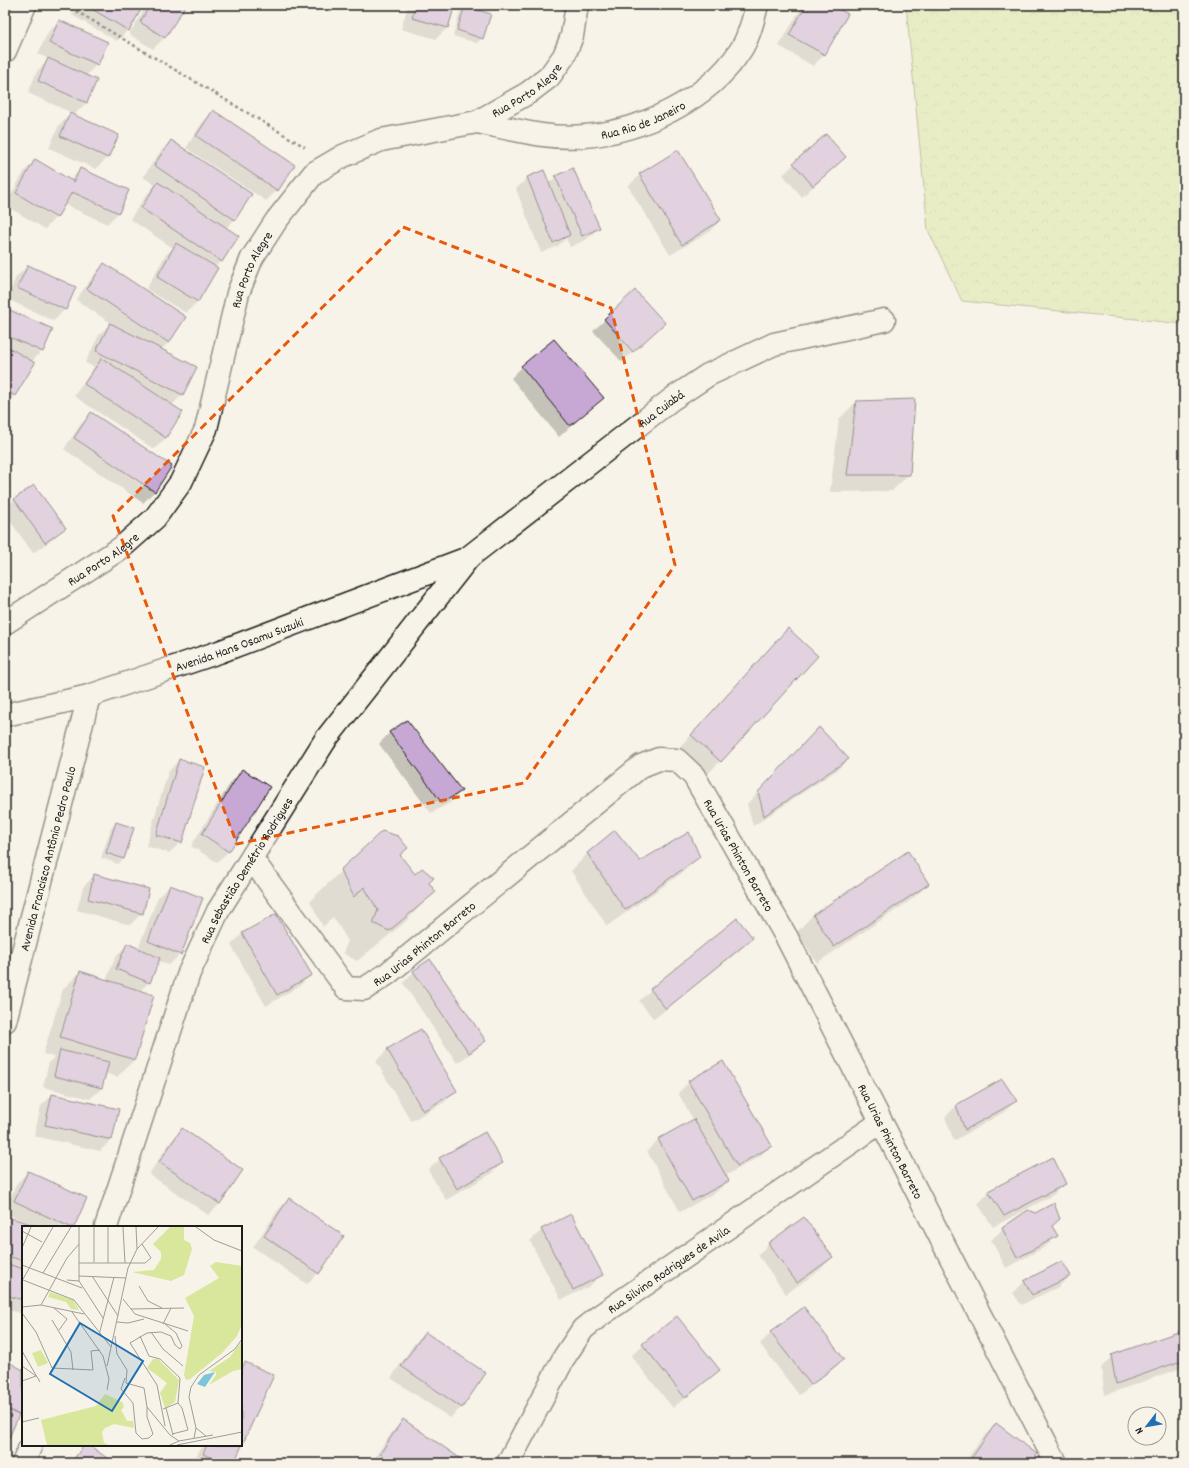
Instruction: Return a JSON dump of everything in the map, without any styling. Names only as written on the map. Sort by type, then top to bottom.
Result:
[{"type":"street","name":"Rua Porto Alegre","points":[[5,623],[121,548],[155,518],[181,482],[206,429],[238,293],[252,258],[296,193],[314,173],[342,156],[381,140],[477,122],[528,93],[549,77],[564,56],[572,36],[577,5]]},
{"type":"street","name":"Rua Rio de Janeiro","points":[[477,122],[546,136],[584,136],[623,130],[690,101],[718,77],[741,50],[757,5]]},
{"type":"street","points":[[5,51],[17,11]]},
{"type":"street","name":"Rua Cuiabá","points":[[469,558],[672,399],[708,375],[774,344],[884,320]]},
{"type":"street","name":"Avenida Hans Osamu Suzuki","points":[[5,715],[89,696],[227,649],[469,558]]},
{"type":"street","name":"Rua Sebastião Demétrio Rodrigues","points":[[106,1226],[189,973],[218,911],[326,739],[469,558]]},
{"type":"street","name":"Avenida Francisco Antônio Pedro Paulo","points":[[5,1021],[89,696]]},
{"type":"street","name":"Rua Urias Phinton Barreto","points":[[252,859],[346,988],[364,989],[387,974],[641,766],[659,759],[677,760],[694,776],[787,938],[1056,1463]]},
{"type":"street","name":"Rua Silvino Rodrigues de Avila","points":[[508,1463],[565,1356],[583,1329],[598,1317],[881,1122]]},
{"type":"street","points":[[23,1463],[31,1446]]},
{"type":"path","points":[[66,5],[331,163]]},
{"type":"highlighted area","points":[[403,227],[611,308],[675,565],[524,783],[237,844],[113,516]]},
{"type":"green space","points":[[906,5],[1184,5],[1184,324],[962,301],[928,230]]},
{"type":"building","points":[[85,5],[141,5],[143,6],[129,31]]},
{"type":"building","points":[[150,5],[186,5],[165,38],[140,22]]},
{"type":"building","points":[[416,5],[455,5],[448,28],[412,18]]},
{"type":"building","points":[[806,5],[832,5],[848,14],[825,55],[789,35]]},
{"type":"building","points":[[465,6],[491,14],[483,39],[457,30]]},
{"type":"building","points":[[59,20],[108,42],[98,65],[49,43]]},
{"type":"building","points":[[48,58],[97,80],[87,103],[38,81]]},
{"type":"building","points":[[213,110],[295,165],[278,191],[196,136]]},
{"type":"building","points":[[70,113],[119,135],[108,158],[60,136]]},
{"type":"building","points":[[826,134],[846,157],[813,186],[793,163]]},
{"type":"building","points":[[171,140],[252,194],[235,220],[154,165]]},
{"type":"building","points":[[678,150],[721,220],[682,245],[639,174]]},
{"type":"building","points":[[35,159],[74,182],[80,168],[129,190],[119,213],[72,192],[57,218],[16,193]]},
{"type":"building","points":[[573,168],[600,228],[582,236],[555,176]]},
{"type":"building","points":[[544,170],[570,235],[553,243],[527,177]]},
{"type":"building","points":[[158,182],[239,236],[222,262],[141,208]]},
{"type":"building","points":[[176,243],[218,268],[198,302],[157,277]]},
{"type":"building","points":[[5,251],[9,253],[5,262]]},
{"type":"building","points":[[104,263],[186,317],[169,343],[87,289]]},
{"type":"building","points":[[28,265],[76,287],[66,310],[17,288]]},
{"type":"building","points":[[635,290],[665,323],[633,352],[604,319]]},
{"type":"building","points":[[5,308],[53,329],[43,352],[5,335]]},
{"type":"building","points":[[110,323],[197,367],[183,395],[96,351]]},
{"type":"building","points":[[554,339],[604,398],[570,426],[521,366]]},
{"type":"building","points":[[5,345],[35,363],[15,396],[5,390]]},
{"type":"building","points":[[102,358],[183,412],[166,438],[84,384]]},
{"type":"building","points":[[915,399],[910,475],[847,475],[856,401]]},
{"type":"building","points":[[91,412],[172,466],[155,492],[74,438]]},
{"type":"building","points":[[34,485],[66,528],[45,543],[14,499]]},
{"type":"building","points":[[788,628],[818,656],[721,762],[691,735]]},
{"type":"building","points":[[407,720],[462,791],[442,803],[389,732]]},
{"type":"building","points":[[819,727],[849,759],[764,816],[758,792]]},
{"type":"building","points":[[179,759],[205,767],[182,843],[156,835]]},
{"type":"building","points":[[242,769],[270,787],[229,852],[202,834]]},
{"type":"building","points":[[116,822],[134,828],[124,859],[106,853]]},
{"type":"building","points":[[615,830],[640,861],[689,832],[700,857],[625,910],[587,853]]},
{"type":"building","points":[[382,831],[398,836],[408,848],[400,855],[415,874],[422,868],[434,878],[429,883],[436,892],[389,931],[373,923],[378,910],[364,887],[354,897],[340,870]]},
{"type":"building","points":[[908,851],[929,884],[834,947],[813,915]]},
{"type":"building","points":[[94,874],[149,889],[143,914],[88,899]]},
{"type":"building","points":[[170,885],[203,898],[181,955],[148,941]]},
{"type":"building","points":[[276,914],[312,975],[277,995],[242,933]]},
{"type":"building","points":[[737,918],[753,938],[666,1009],[650,989]]},
{"type":"building","points":[[127,943],[160,958],[150,983],[116,969]]},
{"type":"building","points":[[430,959],[486,1041],[469,1053],[413,971]]},
{"type":"building","points":[[80,971],[154,995],[135,1060],[60,1037]]},
{"type":"building","points":[[421,1029],[457,1091],[423,1111],[387,1049]]},
{"type":"building","points":[[60,1050],[109,1062],[102,1088],[54,1076]]},
{"type":"building","points":[[723,1061],[772,1146],[737,1166],[688,1081]]},
{"type":"building","points":[[1002,1079],[1017,1101],[965,1130],[956,1105]]},
{"type":"building","points":[[52,1094],[119,1109],[112,1140],[45,1125]]},
{"type":"building","points":[[694,1119],[729,1181],[692,1201],[658,1139]]},
{"type":"building","points":[[182,1128],[243,1170],[220,1204],[159,1162]]},
{"type":"building","points":[[485,1132],[503,1163],[457,1189],[439,1158]]},
{"type":"building","points":[[1053,1157],[1066,1184],[1004,1216],[988,1191]]},
{"type":"building","points":[[28,1171],[87,1198],[74,1226],[68,1226],[14,1201]]},
{"type":"building","points":[[289,1198],[344,1236],[319,1274],[264,1236]]},
{"type":"building","points":[[1054,1203],[1060,1219],[1052,1226],[1058,1236],[1017,1258],[1002,1228],[1028,1210],[1035,1213]]},
{"type":"building","points":[[571,1214],[603,1275],[573,1290],[541,1229]]},
{"type":"building","points":[[5,1216],[37,1226],[22,1226],[22,1261],[5,1255]]},
{"type":"building","points":[[804,1217],[833,1257],[797,1283],[768,1243]]},
{"type":"building","points":[[1062,1261],[1071,1276],[1032,1295],[1024,1281]]},
{"type":"building","points":[[5,1263],[22,1269],[22,1300],[5,1295]]},
{"type":"building","points":[[804,1307],[844,1359],[811,1385],[770,1332]]},
{"type":"building","points":[[677,1316],[720,1370],[685,1398],[642,1344]]},
{"type":"building","points":[[1184,1330],[1184,1360],[1116,1384],[1111,1355]]},
{"type":"building","points":[[425,1332],[486,1373],[462,1408],[401,1366]]},
{"type":"building","points":[[5,1360],[22,1369],[22,1410],[19,1415],[5,1407]]},
{"type":"building","points":[[245,1362],[274,1375],[242,1445],[242,1368]]},
{"type":"building","points":[[5,1409],[19,1415],[5,1447]]},
{"type":"building","points":[[403,1419],[464,1461],[463,1463],[393,1463],[380,1454]]},
{"type":"building","points":[[996,1423],[1037,1454],[1033,1463],[968,1463]]},
{"type":"building","points":[[83,1446],[90,1446],[114,1463],[71,1463]]},
{"type":"building","points":[[207,1446],[242,1446],[234,1463],[223,1463],[203,1454]]}]
